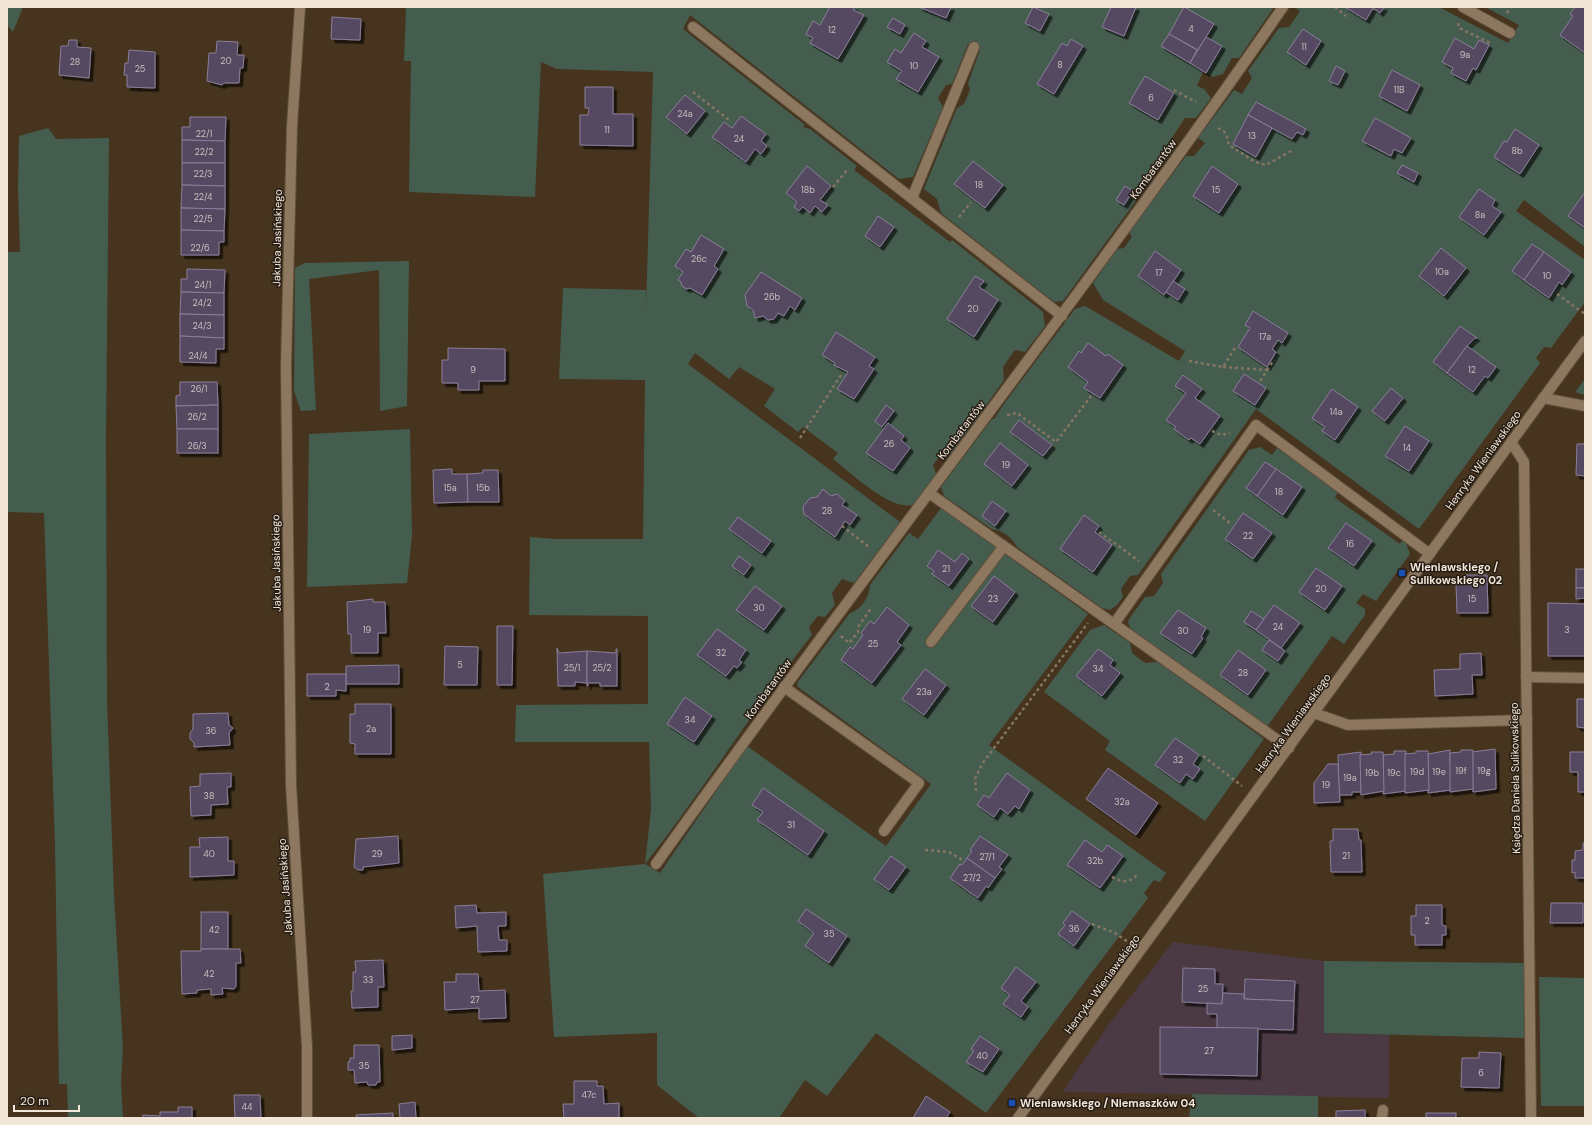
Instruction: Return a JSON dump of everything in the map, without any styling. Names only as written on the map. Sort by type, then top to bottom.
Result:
[{"type":"street","name":"Jakuba Jasińskiego","points":[[300,7],[296,52],[290,187],[286,373],[291,785],[307,1046],[307,1118]]},
{"type":"street","name":"Kombatantów","points":[[656,864],[784,687],[1062,316],[1203,121],[1283,7]]},
{"type":"street","points":[[1463,7],[1510,33]]},
{"type":"street","points":[[693,27],[1062,316]]},
{"type":"street","points":[[912,198],[974,46]]},
{"type":"street","name":"Henryka Wieniawskiego","points":[[1018,1118],[1585,341]]},
{"type":"street","points":[[1543,398],[1585,406]]},
{"type":"street","points":[[1114,624],[1256,424],[1430,554]]},
{"type":"street","name":"Księdza Daniela Sulikowskiego","points":[[1511,442],[1524,462],[1531,1118]]},
{"type":"street","points":[[929,493],[1289,748]]},
{"type":"street","points":[[931,642],[1004,546]]},
{"type":"street","points":[[1526,677],[1585,678]]},
{"type":"street","points":[[784,687],[919,784],[884,831]]},
{"type":"street","points":[[1314,713],[1348,725],[1527,720]]},
{"type":"path","points":[[1335,7],[1346,16]]},
{"type":"path","points":[[1174,90],[1210,110]]},
{"type":"path","points":[[693,92],[729,120]]},
{"type":"path","points":[[1203,121],[1226,133],[1229,145],[1255,162],[1266,165],[1291,151]]},
{"type":"path","points":[[833,187],[859,156]]},
{"type":"path","points":[[1557,294],[1585,314]]},
{"type":"path","points":[[1223,367],[1235,348]]},
{"type":"path","points":[[1258,383],[1274,360]]},
{"type":"path","points":[[1189,361],[1223,367],[1267,370]]},
{"type":"path","points":[[800,438],[841,375]]},
{"type":"path","points":[[1007,416],[1017,413],[1056,442],[1091,396]]},
{"type":"path","points":[[1201,502],[1230,523]]},
{"type":"path","points":[[842,526],[882,557]]},
{"type":"path","points":[[1099,532],[1152,571]]},
{"type":"path","points":[[830,626],[849,643],[858,632],[858,627],[871,608]]},
{"type":"path","points":[[976,792],[975,779],[982,764],[1096,611]]},
{"type":"path","points":[[1202,756],[1242,787]]},
{"type":"path","points":[[925,850],[949,852],[964,861]]},
{"type":"path","points":[[1112,877],[1124,882],[1129,882],[1137,875]]},
{"type":"path","points":[[1092,924],[1115,934],[1128,942]]},
{"type":"shaded area","points":[[1173,942],[1324,961],[1324,1033],[1389,1035],[1389,1098],[1062,1092],[1112,1020]]},
{"type":"green space","points":[[7,7],[23,7],[13,32],[7,25]]},
{"type":"green space","points":[[406,7],[1274,7],[1239,58],[1232,58],[1223,74],[1213,77],[1203,72],[1197,86],[1204,89],[1211,98],[1196,118],[1185,118],[1169,142],[1175,147],[1063,301],[1054,302],[941,213],[937,199],[924,189],[957,108],[964,104],[970,90],[968,83],[980,50],[968,44],[952,84],[946,85],[938,98],[943,107],[913,177],[899,179],[690,15],[683,29],[805,125],[803,127],[810,129],[857,166],[854,170],[950,242],[952,240],[1043,312],[1045,326],[1025,352],[1015,350],[1003,367],[1004,380],[952,453],[941,454],[933,465],[936,474],[920,499],[914,504],[905,505],[895,503],[872,490],[833,459],[838,453],[803,427],[798,432],[764,406],[775,389],[739,367],[729,379],[695,353],[688,364],[900,522],[854,583],[842,579],[832,593],[835,605],[825,617],[818,616],[809,627],[812,635],[769,692],[667,836],[645,864],[651,809],[649,742],[515,742],[516,705],[648,704],[648,616],[529,615],[530,537],[555,539],[643,539],[645,380],[559,379],[563,288],[646,290],[646,307],[653,72],[557,69],[541,62],[535,197],[409,192],[411,61],[404,61]]},
{"type":"green space","points":[[1294,7],[1439,7],[1508,43],[1519,25],[1485,7],[1585,7],[1585,247],[1524,200],[1516,211],[1585,260],[1585,302],[1551,348],[1544,347],[1536,358],[1540,363],[1419,529],[1256,409],[1138,575],[1130,576],[1121,589],[1123,597],[1117,605],[1110,610],[1102,608],[1017,547],[1006,535],[992,529],[944,496],[941,487],[992,419],[994,419],[1075,309],[1085,306],[1179,361],[1185,351],[1103,300],[1093,283],[1117,249],[1124,248],[1132,237],[1129,232],[1186,156],[1194,156],[1205,143],[1198,138],[1234,90],[1242,94],[1252,78],[1248,71],[1279,28],[1289,27],[1300,11]]},
{"type":"green space","points":[[48,128],[56,139],[109,138],[106,438],[107,700],[114,895],[123,1049],[121,1081],[123,1118],[68,1118],[67,1084],[59,1084],[55,846],[44,513],[7,512],[7,252],[20,252],[18,189],[19,136]]},
{"type":"green space","points":[[409,261],[407,406],[380,411],[379,270],[309,279],[316,410],[301,411],[294,391],[295,268],[305,263]]},
{"type":"green space","points":[[1585,379],[1585,395],[1575,392]]},
{"type":"green space","points":[[410,429],[412,536],[407,583],[307,587],[309,434]]},
{"type":"green space","points":[[1260,447],[1272,455],[1277,448],[1339,491],[1335,497],[1338,500],[1400,544],[1402,540],[1406,543],[1410,554],[1376,601],[1363,594],[1356,603],[1365,609],[1365,615],[1344,644],[1332,636],[1267,727],[1131,629],[1128,623],[1129,619],[1145,597],[1154,596],[1163,583],[1161,574],[1249,450]]},
{"type":"green space","points":[[941,508],[1088,614],[989,745],[1166,873],[1160,882],[1154,880],[1144,893],[1148,898],[986,1113],[876,1033],[827,1096],[805,1080],[779,1118],[699,1118],[657,1085],[657,1033],[554,1037],[543,874],[645,864],[660,873],[747,746],[886,846],[931,784],[798,687],[797,683],[850,613],[858,609],[864,602],[870,585],[909,533],[918,539]]},
{"type":"green space","points":[[1104,625],[1130,643],[1132,653],[1145,663],[1157,662],[1165,667],[1264,739],[1205,821],[1105,750],[1110,741],[1044,692],[1090,630]]},
{"type":"green space","points":[[1324,961],[1524,963],[1525,1038],[1324,1033]]},
{"type":"green space","points":[[1539,977],[1585,978],[1585,1106],[1541,1106]]},
{"type":"green space","points":[[1192,1094],[1318,1096],[1318,1118],[1189,1118]]},
{"type":"building","points":[[830,7],[855,7],[853,10],[864,15],[838,59],[810,43],[813,38],[806,34],[813,21],[820,25]]},
{"type":"building","points":[[919,7],[951,7],[946,18]]},
{"type":"building","points":[[1033,7],[1049,14],[1040,31],[1025,23]]},
{"type":"building","points":[[1111,7],[1136,7],[1124,36],[1102,27]]},
{"type":"building","points":[[1184,7],[1214,24],[1198,50],[1169,34]]},
{"type":"building","points":[[1345,7],[1384,7],[1380,13],[1373,8],[1366,20]]},
{"type":"building","points":[[1575,7],[1585,7],[1585,53],[1560,35],[1573,16],[1570,14]]},
{"type":"building","points":[[332,17],[361,19],[360,40],[331,39]]},
{"type":"building","points":[[893,18],[905,25],[900,34],[887,27]]},
{"type":"building","points":[[1303,29],[1321,41],[1306,65],[1287,52]]},
{"type":"building","points":[[914,33],[926,41],[922,47],[939,57],[918,92],[896,79],[902,71],[887,62],[895,49],[901,53]]},
{"type":"building","points":[[1169,34],[1197,50],[1190,63],[1161,46]]},
{"type":"building","points":[[1206,37],[1222,46],[1206,73],[1190,63]]},
{"type":"building","points":[[1455,38],[1474,49],[1479,40],[1489,45],[1476,70],[1473,68],[1466,81],[1451,73],[1453,68],[1442,62]]},
{"type":"building","points":[[1071,39],[1083,46],[1054,94],[1037,84],[1062,43],[1067,46]]},
{"type":"building","points":[[69,40],[77,40],[77,47],[91,48],[89,78],[59,75],[61,46],[68,46]]},
{"type":"building","points":[[217,41],[238,42],[237,55],[244,55],[243,68],[240,68],[239,83],[224,83],[222,85],[207,81],[209,53],[216,53]]},
{"type":"building","points":[[129,50],[155,52],[155,88],[127,87],[127,75],[124,75],[125,63],[128,63]]},
{"type":"building","points":[[1336,66],[1345,71],[1338,85],[1329,81]]},
{"type":"building","points":[[1392,70],[1420,85],[1407,111],[1379,96]]},
{"type":"building","points":[[1145,76],[1174,93],[1158,120],[1129,103]]},
{"type":"building","points":[[585,87],[613,87],[613,114],[633,114],[633,146],[580,145],[580,115],[588,115],[589,108],[585,108]]},
{"type":"building","points":[[685,95],[705,111],[687,134],[666,117]]},
{"type":"building","points":[[1256,102],[1306,129],[1303,135],[1297,132],[1292,139],[1248,115]]},
{"type":"building","points":[[1248,115],[1272,128],[1256,157],[1233,144]]},
{"type":"building","points":[[741,116],[766,134],[761,141],[767,146],[761,154],[755,149],[746,162],[712,137],[724,122],[732,128]]},
{"type":"building","points":[[190,117],[226,117],[225,141],[182,140],[182,127],[190,127]]},
{"type":"building","points":[[1375,118],[1411,138],[1402,153],[1394,149],[1391,156],[1362,141]]},
{"type":"building","points":[[1515,129],[1539,145],[1520,174],[1494,157],[1504,141],[1507,142]]},
{"type":"building","points":[[182,140],[225,141],[225,163],[182,163]]},
{"type":"building","points":[[973,161],[1003,185],[985,208],[954,184]]},
{"type":"building","points":[[182,163],[225,163],[225,186],[182,185]]},
{"type":"building","points":[[1402,165],[1418,173],[1414,182],[1397,173]]},
{"type":"building","points":[[807,166],[831,186],[820,200],[828,205],[822,212],[815,206],[810,213],[803,207],[799,211],[794,207],[797,202],[786,193]]},
{"type":"building","points":[[1212,166],[1238,184],[1219,213],[1193,196]]},
{"type":"building","points":[[182,185],[225,186],[225,209],[181,208]]},
{"type":"building","points":[[1125,186],[1133,191],[1124,205],[1116,200]]},
{"type":"building","points":[[1479,189],[1495,200],[1492,206],[1501,212],[1484,235],[1459,217]]},
{"type":"building","points":[[1585,192],[1585,228],[1568,216]]},
{"type":"building","points":[[181,208],[225,209],[224,231],[181,230]]},
{"type":"building","points":[[878,216],[894,227],[880,247],[865,236]]},
{"type":"building","points":[[181,230],[224,231],[224,242],[219,242],[219,255],[181,255]]},
{"type":"building","points":[[701,235],[724,249],[714,266],[718,269],[702,295],[690,288],[686,289],[682,286],[681,282],[678,280],[683,272],[675,266],[686,249],[691,252]]},
{"type":"building","points":[[1532,244],[1544,252],[1524,280],[1512,271]]},
{"type":"building","points":[[1441,248],[1466,268],[1444,296],[1419,276]]},
{"type":"building","points":[[1155,251],[1181,270],[1164,295],[1138,276]]},
{"type":"building","points":[[1544,252],[1571,272],[1562,285],[1559,282],[1549,298],[1524,280]]},
{"type":"building","points":[[187,269],[225,270],[224,293],[181,292],[181,279],[187,279]]},
{"type":"building","points":[[761,272],[802,298],[795,310],[790,306],[784,316],[778,313],[774,319],[768,320],[763,316],[755,318],[753,310],[747,306],[745,295]]},
{"type":"building","points":[[975,276],[984,281],[979,287],[998,300],[974,337],[947,319]]},
{"type":"building","points":[[1173,281],[1185,289],[1178,300],[1166,292]]},
{"type":"building","points":[[181,292],[224,293],[224,315],[180,314]]},
{"type":"building","points":[[1253,311],[1288,333],[1282,343],[1278,340],[1272,349],[1276,352],[1267,367],[1238,347],[1250,328],[1245,325]]},
{"type":"building","points":[[180,314],[224,315],[224,338],[180,336]]},
{"type":"building","points":[[1460,326],[1477,338],[1475,338],[1467,346],[1447,373],[1433,362]]},
{"type":"building","points":[[836,332],[875,357],[869,366],[874,369],[854,399],[837,389],[848,372],[834,365],[835,363],[822,355]]},
{"type":"building","points":[[180,336],[224,338],[224,349],[216,349],[216,363],[180,362]]},
{"type":"building","points":[[1088,343],[1106,356],[1108,354],[1123,365],[1100,398],[1084,388],[1088,382],[1068,367],[1079,351],[1081,353]]},
{"type":"building","points":[[1467,346],[1496,367],[1488,378],[1485,376],[1473,392],[1447,373]]},
{"type":"building","points":[[448,348],[505,349],[505,381],[479,381],[479,390],[458,390],[458,383],[442,383],[442,360],[448,360]]},
{"type":"building","points":[[1244,374],[1266,388],[1255,405],[1233,391]]},
{"type":"building","points":[[1183,375],[1202,389],[1195,398],[1220,416],[1200,444],[1191,438],[1189,440],[1174,429],[1176,427],[1166,420],[1186,393],[1175,386]]},
{"type":"building","points":[[180,382],[217,382],[218,405],[176,406],[176,396],[180,395]]},
{"type":"building","points":[[1391,388],[1403,398],[1385,421],[1372,411]]},
{"type":"building","points":[[1332,389],[1358,407],[1335,440],[1322,431],[1325,427],[1312,418]]},
{"type":"building","points":[[218,405],[218,429],[177,429],[176,406]]},
{"type":"building","points":[[886,405],[894,411],[882,427],[875,421]]},
{"type":"building","points":[[1019,420],[1052,445],[1043,456],[1010,432]]},
{"type":"building","points":[[888,423],[904,436],[901,440],[910,448],[893,471],[866,453]]},
{"type":"building","points":[[1405,426],[1429,441],[1409,471],[1385,456]]},
{"type":"building","points":[[177,429],[218,429],[218,453],[177,453]]},
{"type":"building","points":[[1000,443],[1028,465],[1012,486],[984,464]]},
{"type":"building","points":[[1577,444],[1585,444],[1585,476],[1576,475]]},
{"type":"building","points":[[1265,462],[1276,469],[1257,496],[1246,488]]},
{"type":"building","points":[[452,469],[452,474],[467,474],[468,502],[434,503],[433,470]]},
{"type":"building","points":[[1276,469],[1302,487],[1283,515],[1257,496]]},
{"type":"building","points":[[483,470],[498,470],[499,502],[468,502],[467,474],[483,473]]},
{"type":"building","points":[[823,489],[831,496],[837,494],[845,501],[842,505],[857,515],[850,525],[845,521],[835,537],[804,514],[803,507],[810,498],[817,497]]},
{"type":"building","points":[[992,501],[1006,511],[995,526],[982,516]]},
{"type":"building","points":[[1243,513],[1272,533],[1253,559],[1225,539]]},
{"type":"building","points":[[1084,515],[1099,526],[1095,532],[1112,545],[1093,572],[1060,549]]},
{"type":"building","points":[[738,517],[771,541],[762,553],[729,529]]},
{"type":"building","points":[[1346,523],[1372,541],[1354,566],[1328,548]]},
{"type":"building","points":[[938,550],[955,562],[962,553],[969,559],[949,586],[932,574],[934,571],[927,566]]},
{"type":"building","points":[[739,556],[751,565],[744,575],[732,566]]},
{"type":"building","points":[[1316,568],[1342,586],[1325,610],[1299,592]]},
{"type":"building","points":[[1576,569],[1585,569],[1585,588],[1576,588]]},
{"type":"building","points":[[1466,575],[1487,575],[1488,613],[1457,613],[1456,584],[1466,584]]},
{"type":"building","points":[[994,576],[1015,592],[993,622],[971,606]]},
{"type":"building","points":[[755,586],[782,606],[764,630],[736,610]]},
{"type":"building","points":[[1576,588],[1585,588],[1585,598],[1576,599]]},
{"type":"building","points":[[373,599],[373,602],[385,602],[386,633],[378,633],[378,653],[351,653],[351,634],[348,634],[347,602]]},
{"type":"building","points":[[1548,603],[1585,604],[1585,656],[1548,656]]},
{"type":"building","points":[[1274,605],[1300,623],[1281,648],[1256,630]]},
{"type":"building","points":[[887,607],[909,625],[897,642],[901,645],[872,683],[841,660],[850,647],[853,649],[863,635],[861,633],[870,621],[874,624]]},
{"type":"building","points":[[1178,610],[1206,628],[1201,637],[1203,638],[1192,654],[1160,633]]},
{"type":"building","points":[[1251,611],[1264,619],[1256,630],[1244,622]]},
{"type":"building","points":[[497,626],[513,626],[512,685],[497,685]]},
{"type":"building","points":[[717,629],[746,650],[739,660],[742,662],[737,668],[734,666],[726,676],[697,655]]},
{"type":"building","points":[[1269,640],[1285,651],[1278,661],[1262,650]]},
{"type":"building","points":[[445,646],[478,647],[477,685],[444,685]]},
{"type":"building","points":[[557,648],[559,653],[587,651],[587,683],[575,682],[575,686],[558,686]]},
{"type":"building","points":[[616,649],[617,686],[600,686],[600,683],[588,683],[587,686],[587,651],[616,653]]},
{"type":"building","points":[[1098,649],[1113,660],[1110,665],[1120,673],[1102,696],[1076,676]]},
{"type":"building","points":[[1238,650],[1266,670],[1248,695],[1220,675]]},
{"type":"building","points":[[1481,653],[1482,675],[1472,675],[1473,694],[1435,696],[1434,670],[1460,669],[1460,654]]},
{"type":"building","points":[[399,665],[399,684],[346,684],[346,666]]},
{"type":"building","points":[[925,669],[946,685],[924,715],[902,699]]},
{"type":"building","points":[[307,674],[346,674],[346,691],[336,690],[336,696],[307,696]]},
{"type":"building","points":[[685,697],[712,716],[694,742],[667,724]]},
{"type":"building","points":[[1577,699],[1585,699],[1585,728],[1577,727]]},
{"type":"building","points":[[355,704],[391,704],[391,754],[355,754],[355,744],[350,743],[350,714],[355,714]]},
{"type":"building","points":[[228,713],[229,725],[233,728],[229,733],[230,745],[194,747],[194,743],[190,739],[190,733],[193,729],[193,714]]},
{"type":"building","points":[[1175,738],[1199,755],[1193,764],[1200,769],[1193,779],[1186,774],[1180,783],[1155,765]]},
{"type":"building","points":[[1495,749],[1496,789],[1473,792],[1472,752]]},
{"type":"building","points":[[1450,750],[1451,790],[1428,793],[1428,754]]},
{"type":"building","points":[[1461,750],[1473,750],[1473,789],[1450,792],[1450,753],[1461,752]]},
{"type":"building","points":[[1394,751],[1406,751],[1406,791],[1383,794],[1383,755],[1394,754]]},
{"type":"building","points":[[1416,751],[1428,751],[1429,790],[1405,793],[1405,754],[1416,753]]},
{"type":"building","points":[[1361,752],[1361,792],[1352,792],[1352,795],[1339,795],[1338,755]]},
{"type":"building","points":[[1371,752],[1383,752],[1384,791],[1361,795],[1360,755],[1372,754]]},
{"type":"building","points":[[1570,752],[1585,752],[1585,792],[1578,792],[1578,772],[1570,772]]},
{"type":"building","points":[[1328,764],[1338,764],[1340,802],[1314,803],[1314,783]]},
{"type":"building","points":[[1108,768],[1158,803],[1136,835],[1086,799]]},
{"type":"building","points":[[231,773],[231,787],[227,787],[228,804],[211,805],[211,815],[191,816],[190,787],[200,786],[200,774]]},
{"type":"building","points":[[1007,773],[1030,790],[1019,809],[1015,806],[1008,814],[1000,808],[994,817],[977,805],[984,795],[989,798]]},
{"type":"building","points":[[763,788],[824,831],[808,855],[757,820],[763,812],[752,805]]},
{"type":"building","points":[[1333,829],[1358,829],[1359,840],[1361,840],[1362,872],[1331,872],[1330,841],[1333,841]]},
{"type":"building","points":[[398,836],[399,863],[363,867],[363,870],[358,870],[354,867],[356,839]]},
{"type":"building","points":[[980,836],[1008,855],[999,867],[1002,869],[995,878],[967,858],[972,851],[970,850]]},
{"type":"building","points":[[228,837],[228,861],[234,861],[234,875],[190,877],[190,847],[200,847],[199,838]]},
{"type":"building","points":[[1085,840],[1102,852],[1107,845],[1123,856],[1100,888],[1067,865]]},
{"type":"building","points":[[1583,843],[1585,843],[1585,878],[1575,878],[1575,872],[1572,873],[1572,860],[1575,860],[1575,851],[1583,850]]},
{"type":"building","points":[[891,856],[906,867],[889,890],[874,879]]},
{"type":"building","points":[[967,858],[995,878],[988,888],[986,886],[978,898],[950,878],[960,864],[962,865]]},
{"type":"building","points":[[1551,903],[1583,903],[1583,923],[1550,923]]},
{"type":"building","points":[[476,905],[477,913],[506,912],[506,926],[498,926],[499,940],[507,940],[507,951],[478,952],[477,926],[456,928],[455,906]]},
{"type":"building","points":[[1416,905],[1442,905],[1442,925],[1446,926],[1446,935],[1442,935],[1442,945],[1415,945],[1415,935],[1411,935],[1411,916],[1416,916]]},
{"type":"building","points":[[806,909],[847,936],[829,963],[805,946],[814,933],[798,921]]},
{"type":"building","points":[[1072,911],[1090,924],[1074,946],[1058,934],[1065,925],[1063,923]]},
{"type":"building","points":[[201,912],[228,912],[228,949],[201,949]]},
{"type":"building","points":[[201,949],[240,949],[241,963],[236,963],[236,986],[234,989],[222,988],[223,994],[211,995],[211,989],[197,990],[197,993],[182,994],[181,951],[201,951]]},
{"type":"building","points":[[383,960],[384,987],[378,987],[378,1007],[352,1008],[351,991],[353,991],[353,972],[356,972],[355,961]]},
{"type":"building","points":[[1016,967],[1036,982],[1021,1001],[1028,1007],[1021,1017],[1003,1004],[1010,995],[1001,988]]},
{"type":"building","points":[[1183,968],[1215,969],[1215,984],[1223,984],[1222,1004],[1182,1002]]},
{"type":"building","points":[[456,974],[478,974],[479,991],[505,990],[506,1018],[479,1019],[479,1008],[445,1010],[444,982],[456,982]]},
{"type":"building","points":[[1245,979],[1295,981],[1294,1001],[1244,999]]},
{"type":"building","points":[[1223,993],[1244,994],[1244,999],[1294,1001],[1293,1030],[1217,1028],[1217,1014],[1207,1014],[1207,1003],[1222,1004]]},
{"type":"building","points":[[1160,1027],[1258,1028],[1257,1076],[1160,1074]]},
{"type":"building","points":[[412,1035],[412,1048],[392,1050],[392,1036]]},
{"type":"building","points":[[980,1036],[999,1049],[983,1072],[966,1062],[974,1051],[971,1049]]},
{"type":"building","points":[[354,1045],[379,1045],[380,1082],[377,1082],[376,1085],[368,1085],[367,1082],[355,1083],[354,1070],[348,1070],[348,1062],[350,1062],[350,1058],[354,1058]]},
{"type":"building","points":[[1479,1052],[1501,1053],[1499,1088],[1461,1087],[1462,1058],[1479,1058]]},
{"type":"building","points":[[574,1081],[597,1081],[597,1086],[603,1086],[604,1104],[619,1103],[619,1118],[564,1118],[563,1104],[574,1104]]},
{"type":"building","points":[[234,1095],[260,1095],[261,1118],[235,1118]]},
{"type":"building","points":[[926,1096],[950,1112],[946,1118],[913,1118]]},
{"type":"building","points":[[415,1102],[416,1118],[400,1118],[399,1104]]},
{"type":"building","points":[[178,1107],[192,1107],[192,1118],[143,1118],[143,1115],[160,1116],[160,1112],[178,1112]]},
{"type":"building","points":[[1365,1110],[1365,1118],[1336,1118],[1336,1111]]},
{"type":"building","points":[[393,1113],[393,1118],[357,1118],[356,1115]]},
{"type":"building","points":[[1426,1113],[1456,1113],[1456,1118],[1426,1118]]},
{"type":"place","name":"Wieniawskiego / Sulikowskiego 02","points":[[1402,573]]},
{"type":"place","name":"Wieniawskiego / Niemaszków 04","points":[[1012,1103]]}]
